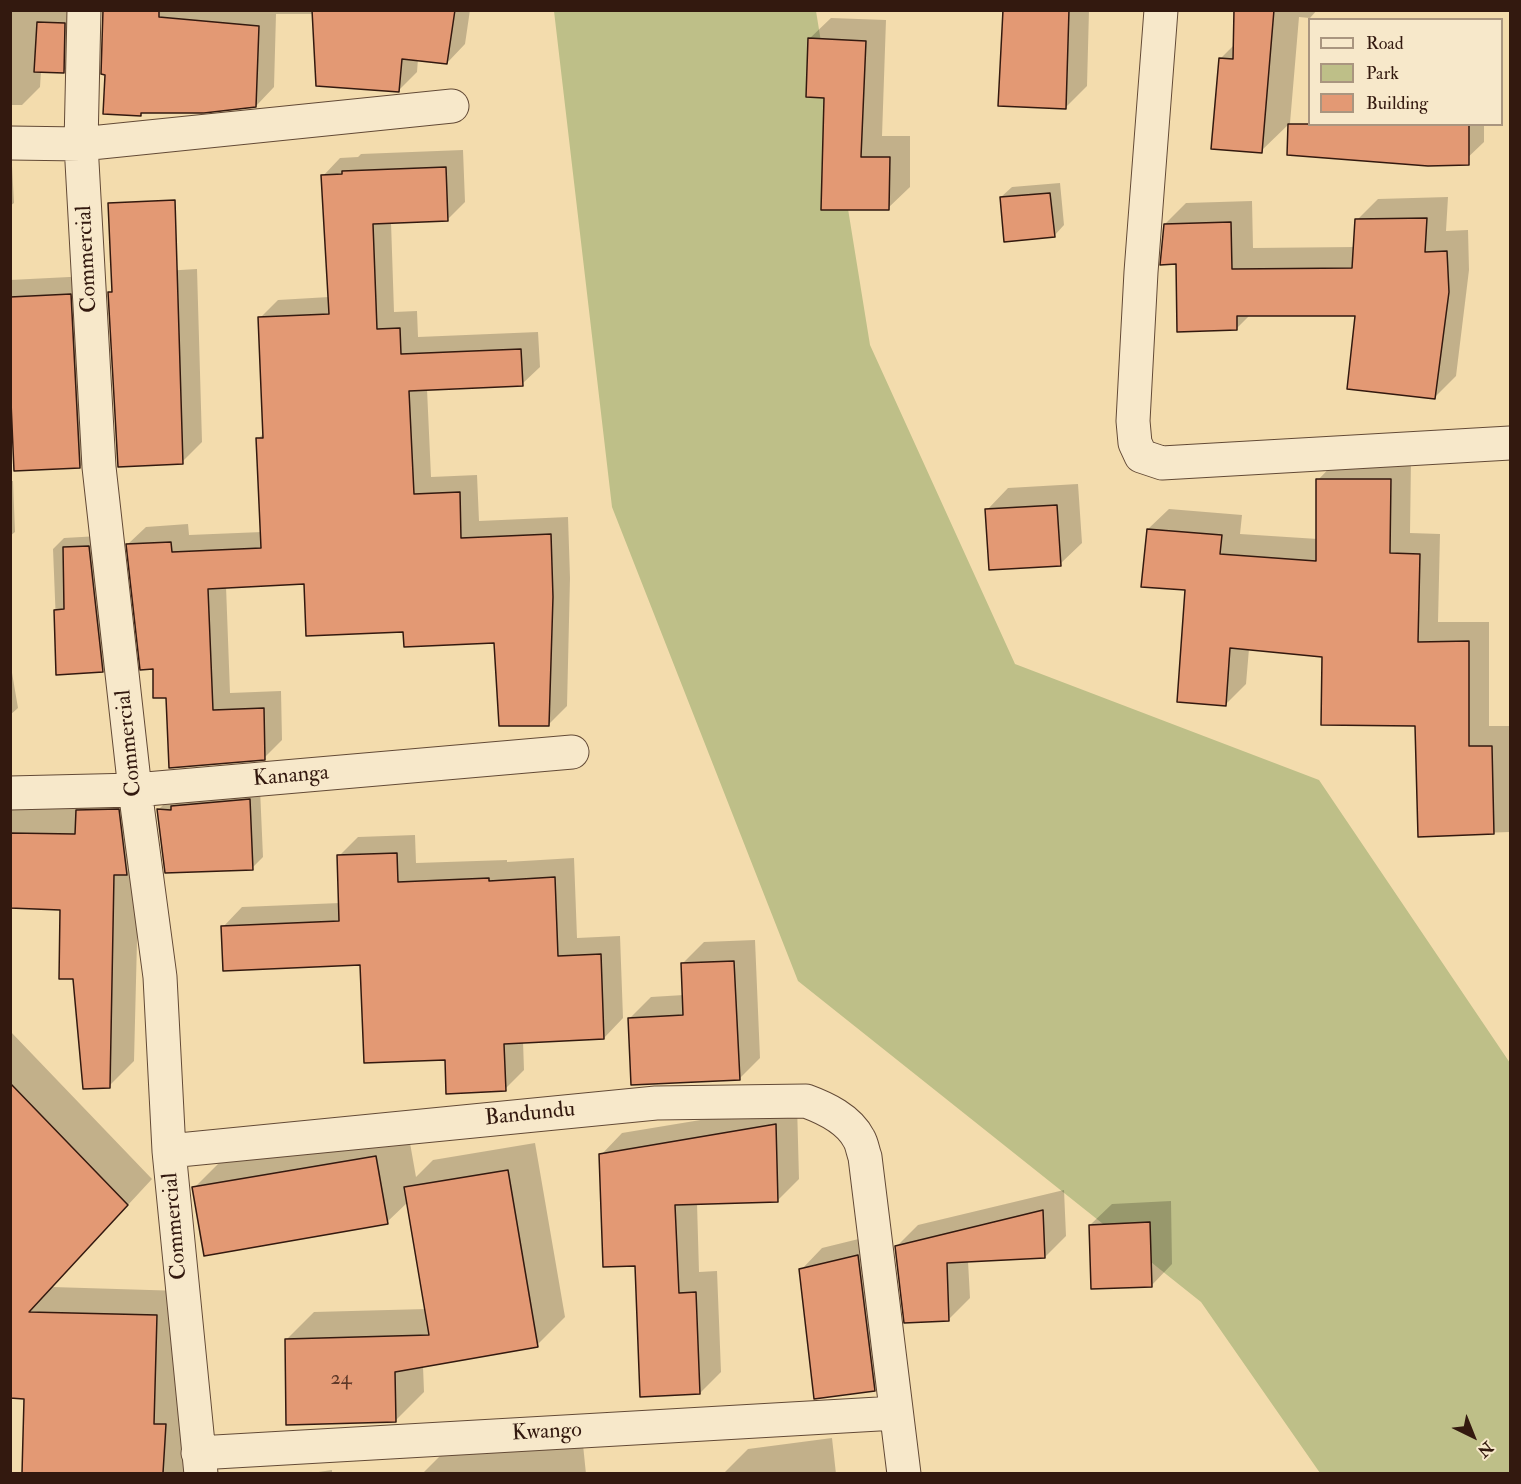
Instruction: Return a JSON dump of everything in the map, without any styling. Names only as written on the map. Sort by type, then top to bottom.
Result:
[{"type":"street","name":"Commercial","points":[[84,10],[81,144],[99,467],[135,790],[160,977],[169,1151],[199,1463]]},
{"type":"street","points":[[1161,10],[1141,272],[1133,421],[1135,443],[1141,456],[1162,463],[1510,443]]},
{"type":"street","points":[[10,143],[81,144],[452,106]]},
{"type":"street","name":"Kananga","points":[[10,793],[135,790],[572,752]]},
{"type":"street","name":"Bandundu","points":[[169,1151],[656,1103],[806,1101],[826,1108],[840,1118],[859,1138],[865,1157],[904,1473]]},
{"type":"street","name":"Kwango","points":[[199,1463],[896,1413]]},
{"type":"green space","points":[[554,11],[816,11],[870,345],[1015,664],[1319,780],[1510,1063],[1510,1473],[1320,1473],[1201,1302],[798,981],[612,507]]},
{"type":"building","points":[[103,10],[159,10],[159,17],[259,26],[256,107],[204,113],[141,113],[141,116],[103,114],[105,75],[101,74]]},
{"type":"building","points":[[312,10],[455,10],[447,64],[402,59],[399,92],[316,86]]},
{"type":"building","points":[[1003,10],[1069,10],[1066,109],[998,106]]},
{"type":"building","points":[[1234,10],[1274,10],[1262,153],[1211,149],[1219,58],[1233,59]]},
{"type":"building","points":[[37,22],[65,23],[64,73],[34,72]]},
{"type":"building","points":[[808,38],[866,41],[861,157],[890,157],[889,210],[821,210],[824,98],[806,97]]},
{"type":"building","points":[[1288,124],[1469,126],[1469,165],[1428,166],[1287,155]]},
{"type":"building","points":[[446,167],[448,221],[373,224],[377,329],[400,328],[401,354],[521,349],[523,386],[409,391],[414,494],[460,492],[461,538],[551,534],[553,597],[549,726],[499,726],[494,643],[404,647],[403,632],[306,636],[304,584],[208,589],[213,710],[264,708],[265,760],[169,768],[166,698],[153,698],[153,669],[140,670],[126,544],[171,542],[172,552],[261,548],[256,438],[263,438],[258,317],[329,314],[321,175],[342,174],[342,171]]},
{"type":"building","points":[[1050,193],[1055,237],[1004,242],[1000,197]]},
{"type":"building","points":[[175,200],[183,464],[118,467],[108,292],[112,292],[108,203]]},
{"type":"building","points":[[1427,218],[1425,252],[1447,251],[1449,292],[1435,399],[1347,389],[1355,316],[1237,316],[1237,330],[1177,332],[1176,264],[1160,265],[1164,224],[1231,222],[1232,269],[1352,268],[1355,219]]},
{"type":"building","points":[[71,294],[80,468],[14,471],[10,379],[10,297]]},
{"type":"building","points":[[1316,479],[1391,479],[1390,553],[1420,554],[1418,642],[1469,641],[1469,746],[1492,746],[1494,834],[1418,837],[1415,726],[1321,725],[1322,657],[1230,648],[1226,706],[1177,702],[1185,590],[1141,587],[1147,529],[1222,535],[1220,554],[1316,561]]},
{"type":"building","points":[[1057,505],[1061,566],[989,570],[985,509]]},
{"type":"building","points":[[89,546],[103,672],[56,675],[54,610],[64,609],[63,547]]},
{"type":"building","points":[[250,799],[253,870],[165,873],[157,809],[171,810],[171,806]]},
{"type":"building","points":[[119,809],[127,875],[114,875],[110,1088],[83,1089],[73,979],[59,979],[60,910],[10,908],[10,833],[75,834],[76,810]]},
{"type":"building","points":[[397,853],[398,882],[489,878],[489,881],[555,877],[558,956],[601,954],[604,1039],[504,1044],[506,1091],[446,1094],[445,1060],[364,1063],[360,965],[223,971],[221,926],[339,921],[337,855]]},
{"type":"building","points":[[734,961],[740,1080],[631,1085],[628,1018],[683,1015],[681,963]]},
{"type":"building","points":[[10,1083],[128,1205],[29,1312],[157,1315],[154,1424],[166,1424],[163,1473],[22,1473],[24,1399],[10,1398]]},
{"type":"building","points":[[776,1124],[778,1202],[675,1205],[679,1293],[696,1292],[700,1394],[640,1397],[635,1266],[603,1267],[599,1154]]},
{"type":"building","points":[[376,1156],[388,1224],[204,1256],[192,1187]]},
{"type":"building","points":[[508,1170],[538,1347],[395,1372],[396,1422],[286,1425],[285,1339],[429,1335],[404,1187]]},
{"type":"building","points":[[1043,1210],[1045,1258],[947,1263],[949,1321],[904,1323],[895,1246]]},
{"type":"building","points":[[1150,1222],[1152,1287],[1091,1289],[1089,1225]]},
{"type":"building","points":[[858,1255],[875,1391],[814,1399],[799,1269]]}]
